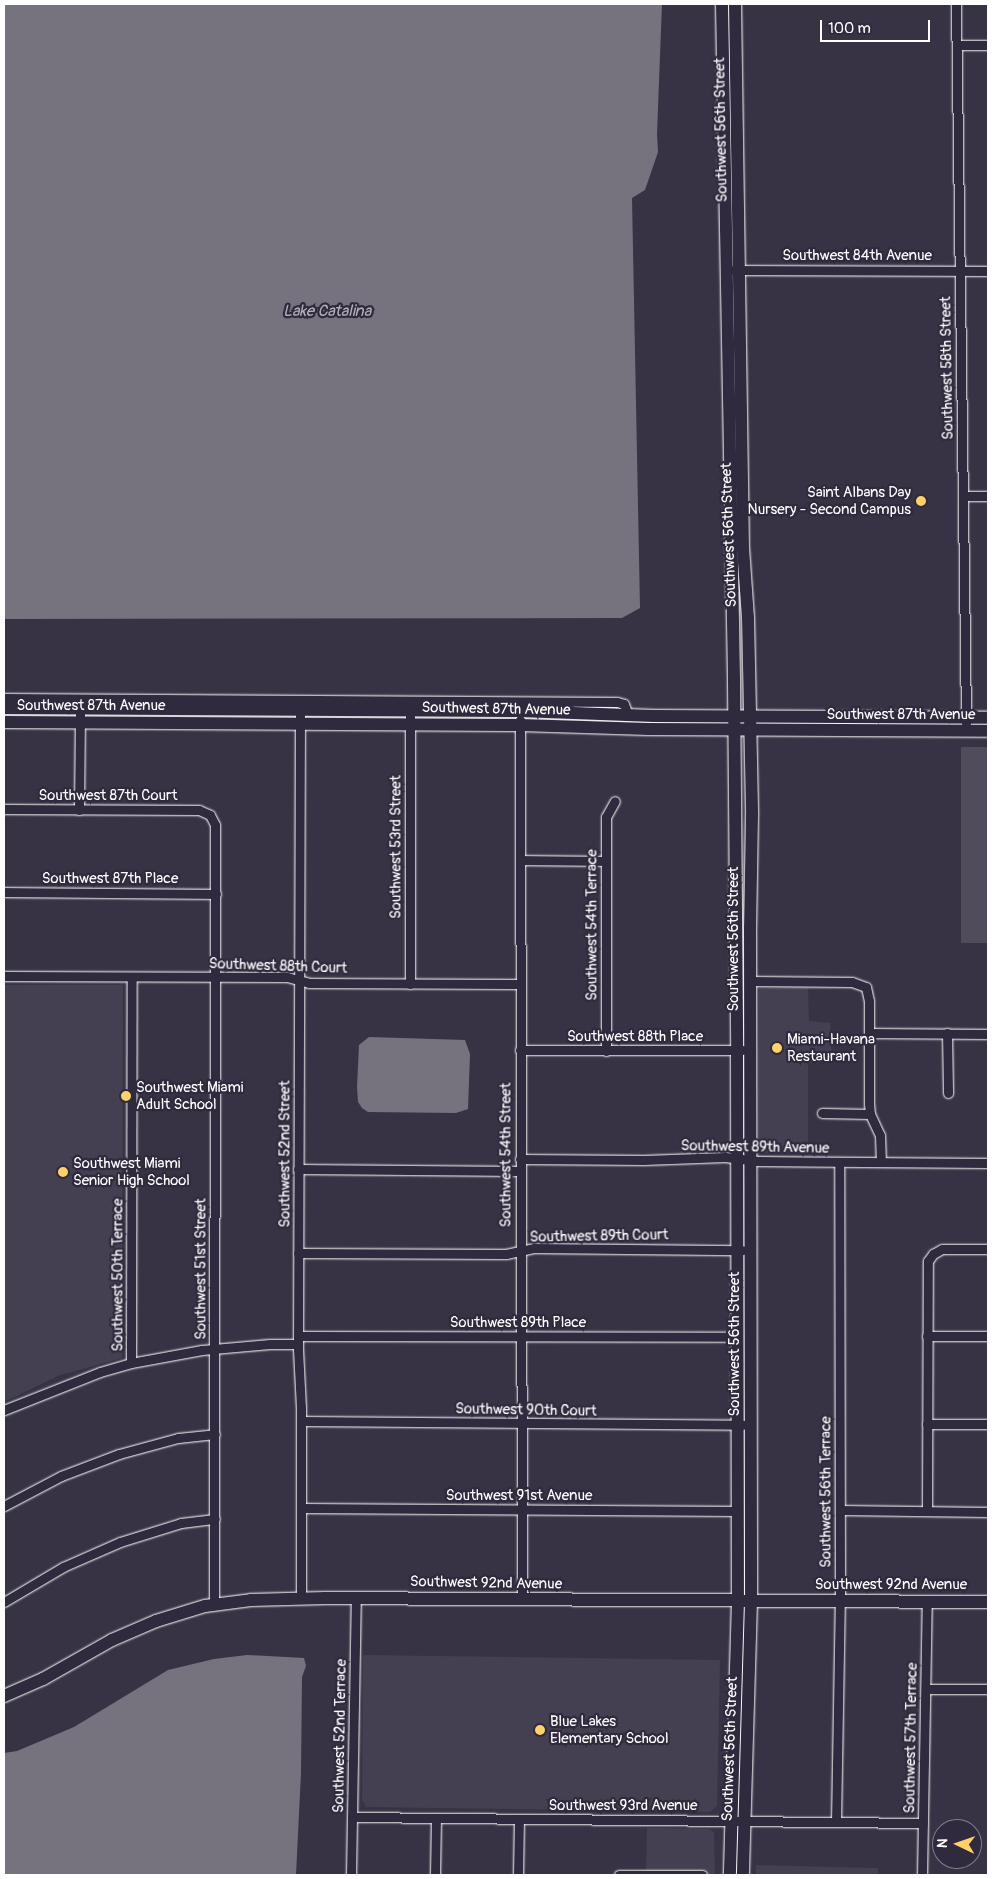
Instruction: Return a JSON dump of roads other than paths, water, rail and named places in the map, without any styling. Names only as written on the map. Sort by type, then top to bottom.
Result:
[{"type":"main road","name":"Southwest 56th Street","points":[[722,4],[729,28],[740,270],[744,566],[748,618],[750,716],[750,981],[737,1158],[738,1601],[730,1875]]},
{"type":"main road","name":"Southwest 56th Street","points":[[735,4],[729,28],[726,270],[734,730],[744,1050],[750,1160],[751,1250],[751,1601],[743,1875]]},
{"type":"main road","points":[[729,455],[742,455]]},
{"type":"main road","points":[[194,723],[195,704]]},
{"type":"main road","name":"Southwest 87th Avenue","points":[[4,708],[80,709],[195,704],[300,710],[520,711],[628,715],[988,718]]},
{"type":"main road","points":[[612,728],[625,721],[628,715]]},
{"type":"main road","name":"Southwest 87th Avenue","points":[[4,722],[520,725],[734,730],[988,731]]},
{"type":"main road","name":"Southwest 92nd Avenue","points":[[4,1696],[43,1679],[112,1640],[174,1614],[214,1605],[260,1599],[988,1602]]},
{"type":"street","name":"Southwest 58th Street","points":[[956,4],[966,731]]},
{"type":"street","points":[[957,45],[988,46]]},
{"type":"street","name":"Southwest 84th Avenue","points":[[726,270],[988,271]]},
{"type":"street","points":[[963,496],[988,496]]},
{"type":"street","name":"Southwest 87th Avenue","points":[[4,698],[195,704],[617,702],[624,704],[628,715]]},
{"type":"street","points":[[79,810],[80,709]]},
{"type":"street","name":"Southwest 52nd Street","points":[[300,710],[298,1340],[301,1421],[301,1598]]},
{"type":"street","name":"Southwest 53rd Street","points":[[410,711],[410,984]]},
{"type":"street","name":"Southwest 54th Street","points":[[520,711],[522,1599]]},
{"type":"street","name":"Southwest 54th Terrace","points":[[606,1051],[606,818],[615,801]]},
{"type":"street","name":"Southwest 87th Court","points":[[4,809],[193,810],[210,815]]},
{"type":"street","name":"Southwest 51st Street","points":[[210,815],[216,831],[214,1605]]},
{"type":"street","points":[[520,860],[606,860]]},
{"type":"street","name":"Southwest 87th Place","points":[[4,892],[216,894]]},
{"type":"street","name":"Southwest 88th Court","points":[[4,976],[287,977],[309,983],[520,984]]},
{"type":"street","name":"Southwest 50th Terrace","points":[[131,1363],[132,977]]},
{"type":"street","points":[[750,981],[855,982],[866,986],[869,1033],[870,1114],[880,1135],[881,1162]]},
{"type":"street","points":[[869,1033],[988,1034]]},
{"type":"street","points":[[948,1033],[948,1093]]},
{"type":"street","name":"Southwest 88th Place","points":[[520,1050],[744,1050]]},
{"type":"street","points":[[822,1113],[870,1114]]},
{"type":"street","name":"Southwest 89th Avenue","points":[[520,1159],[737,1158],[839,1162],[988,1163]]},
{"type":"street","name":"Southwest 56th Terrace","points":[[836,1822],[840,1601],[839,1162]]},
{"type":"street","points":[[298,1169],[520,1171]]},
{"type":"street","name":"Southwest 89th Court","points":[[298,1253],[498,1254],[534,1248],[751,1250]]},
{"type":"street","points":[[927,1511],[927,1267],[931,1256],[942,1249],[988,1250]]},
{"type":"street","points":[[927,1336],[988,1336]]},
{"type":"street","name":"Southwest 89th Place","points":[[4,1410],[100,1372],[131,1363],[215,1349],[298,1340],[737,1337]]},
{"type":"street","name":"Southwest 90th Court","points":[[301,1421],[751,1426]]},
{"type":"street","points":[[927,1424],[988,1424]]},
{"type":"street","points":[[4,1506],[60,1476],[119,1454],[178,1438],[215,1434]]},
{"type":"street","name":"Southwest 91st Avenue","points":[[300,1508],[738,1511]]},
{"type":"street","points":[[840,1510],[988,1512]]},
{"type":"street","points":[[4,1602],[63,1568],[120,1542],[180,1523],[215,1519]]},
{"type":"street","name":"Southwest 52nd Terrace","points":[[351,1875],[356,1598]]},
{"type":"street","name":"Southwest 57th Terrace","points":[[922,1875],[927,1602]]},
{"type":"street","points":[[926,1689],[988,1689]]},
{"type":"street","name":"Southwest 93rd Avenue","points":[[352,1817],[923,1823]]},
{"type":"street","points":[[434,1875],[436,1818]]},
{"type":"street","points":[[518,1875],[520,1819]]},
{"type":"street","points":[[619,1875],[702,1875]]},
{"type":"water","name":"Lake Catalina","points":[[4,4],[662,4],[658,152],[645,190],[632,198],[640,608],[622,618],[4,619]]},
{"type":"water","points":[[369,1037],[465,1040],[470,1054],[468,1109],[456,1113],[368,1112],[362,1108],[358,1102],[357,1087],[359,1045]]},
{"type":"water","points":[[247,1655],[304,1658],[306,1666],[302,1677],[301,1773],[296,1875],[4,1875],[4,1753],[17,1751],[74,1727],[168,1670],[214,1659]]},
{"type":"place","name":"Saint Albans Day Nursery - Second Campus","points":[[921,501]]},
{"type":"place","name":"Miami-Havana Restaurant","points":[[777,1048]]},
{"type":"place","name":"Southwest Miami Adult School","points":[[126,1096]]},
{"type":"place","name":"Southwest Miami Senior High School","points":[[63,1172]]},
{"type":"place","name":"Blue Lakes Elementary School","points":[[540,1730]]}]
